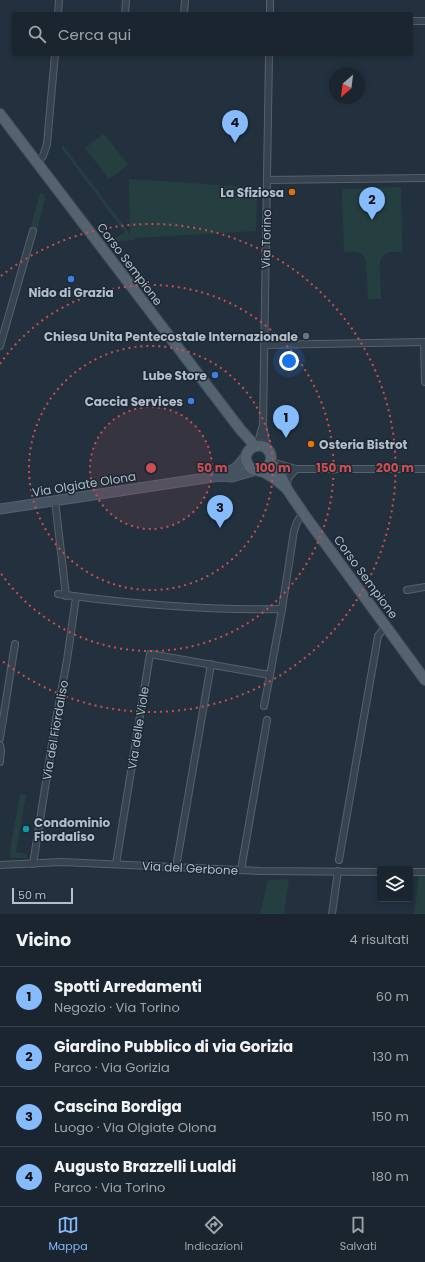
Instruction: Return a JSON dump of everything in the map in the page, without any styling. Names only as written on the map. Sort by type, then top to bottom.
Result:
[{"type":"main road","name":"Corso Sempione","points":[[0,114],[240,429],[256,446]]},
{"type":"main road","name":"Corso Sempione","points":[[240,429],[250,467],[270,476],[287,489]]},
{"type":"main road","points":[[246,454],[250,449],[256,446],[262,446],[268,449],[271,455],[270,463],[265,469],[258,470]]},
{"type":"main road","name":"Corso Sempione","points":[[270,463],[277,469],[287,489],[303,513],[425,680]]},
{"type":"street","points":[[58,12],[59,0]]},
{"type":"street","points":[[125,12],[126,0]]},
{"type":"street","points":[[184,12],[185,0]]},
{"type":"street","points":[[270,0],[270,12]]},
{"type":"street","points":[[413,21],[425,21]]},
{"type":"street","points":[[37,163],[44,154],[47,144],[55,56]]},
{"type":"street","name":"Via Torino","points":[[268,449],[263,424],[269,56]]},
{"type":"street","points":[[267,180],[425,178]]},
{"type":"street","points":[[0,346],[33,230]]},
{"type":"street","points":[[264,345],[425,342],[425,382]]},
{"type":"street","name":"Via Torino","points":[[256,446],[263,424]]},
{"type":"street","name":"Via Olgiate Olona","points":[[219,476],[237,467],[246,454]]},
{"type":"street","points":[[270,463],[296,469],[425,469]]},
{"type":"street","points":[[287,489],[288,478],[296,469]]},
{"type":"street","name":"Via Olgiate Olona","points":[[0,509],[219,476],[232,477],[258,470]]},
{"type":"street","points":[[55,500],[66,596]]},
{"type":"street","points":[[264,706],[282,609],[295,526],[303,513]]},
{"type":"street","points":[[407,590],[425,587]]},
{"type":"street","points":[[58,594],[193,608],[282,609]]},
{"type":"street","name":"Via del Fiordaliso","points":[[33,864],[55,725],[68,660],[76,597]]},
{"type":"street","points":[[339,860],[378,636],[386,626]]},
{"type":"street","points":[[0,738],[15,644]]},
{"type":"street","name":"Via delle Viole","points":[[116,864],[150,654],[211,664]]},
{"type":"street","points":[[176,867],[211,664],[270,675]]},
{"type":"street","points":[[241,870],[267,720]]},
{"type":"street","points":[[0,745],[0,762]]},
{"type":"street","name":"Via del Gerbone","points":[[0,864],[61,862],[241,870],[377,872]]},
{"type":"street","points":[[332,914],[338,871]]},
{"type":"street","points":[[413,872],[425,872]]},
{"type":"green space","points":[[104,134],[128,165],[109,179],[85,148]]},
{"type":"green space","points":[[62,144],[130,234],[129,179],[248,187],[248,190],[257,191],[256,231],[134,238],[135,240],[111,242],[109,240],[125,232],[62,149]]},
{"type":"green space","points":[[401,187],[402,252],[388,252],[383,255],[380,262],[381,299],[368,299],[366,260],[360,253],[344,252],[342,189]]},
{"type":"green space","points":[[40,193],[46,195],[37,231],[30,229]]},
{"type":"green space","points":[[20,794],[26,795],[16,852],[27,854],[27,858],[10,858],[10,850]]},
{"type":"green space","points":[[419,876],[425,876],[425,914],[414,914]]},
{"type":"green space","points":[[289,879],[284,914],[260,914],[268,880]]},
{"type":"place","name":"Augusto Brazzelli Lualdi","points":[[235,143]]},
{"type":"place","name":"La Sfiziosa","points":[[292,192]]},
{"type":"place","name":"Giardino Pubblico di via Gorizia","points":[[372,220]]},
{"type":"place","name":"Nido di Grazia","points":[[71,279]]},
{"type":"place","name":"Chiesa Unita Pentecostale Internazionale","points":[[306,336]]},
{"type":"place","name":"Lube Store","points":[[215,375]]},
{"type":"place","name":"Caccia Services","points":[[191,401]]},
{"type":"place","name":"Spotti Arredamenti","points":[[286,438]]},
{"type":"place","name":"Osteria Bistrot","points":[[311,444]]},
{"type":"place","name":"Cascina Bordiga","points":[[220,528]]},
{"type":"place","name":"Condominio Fiordaliso","points":[[26,829]]}]
